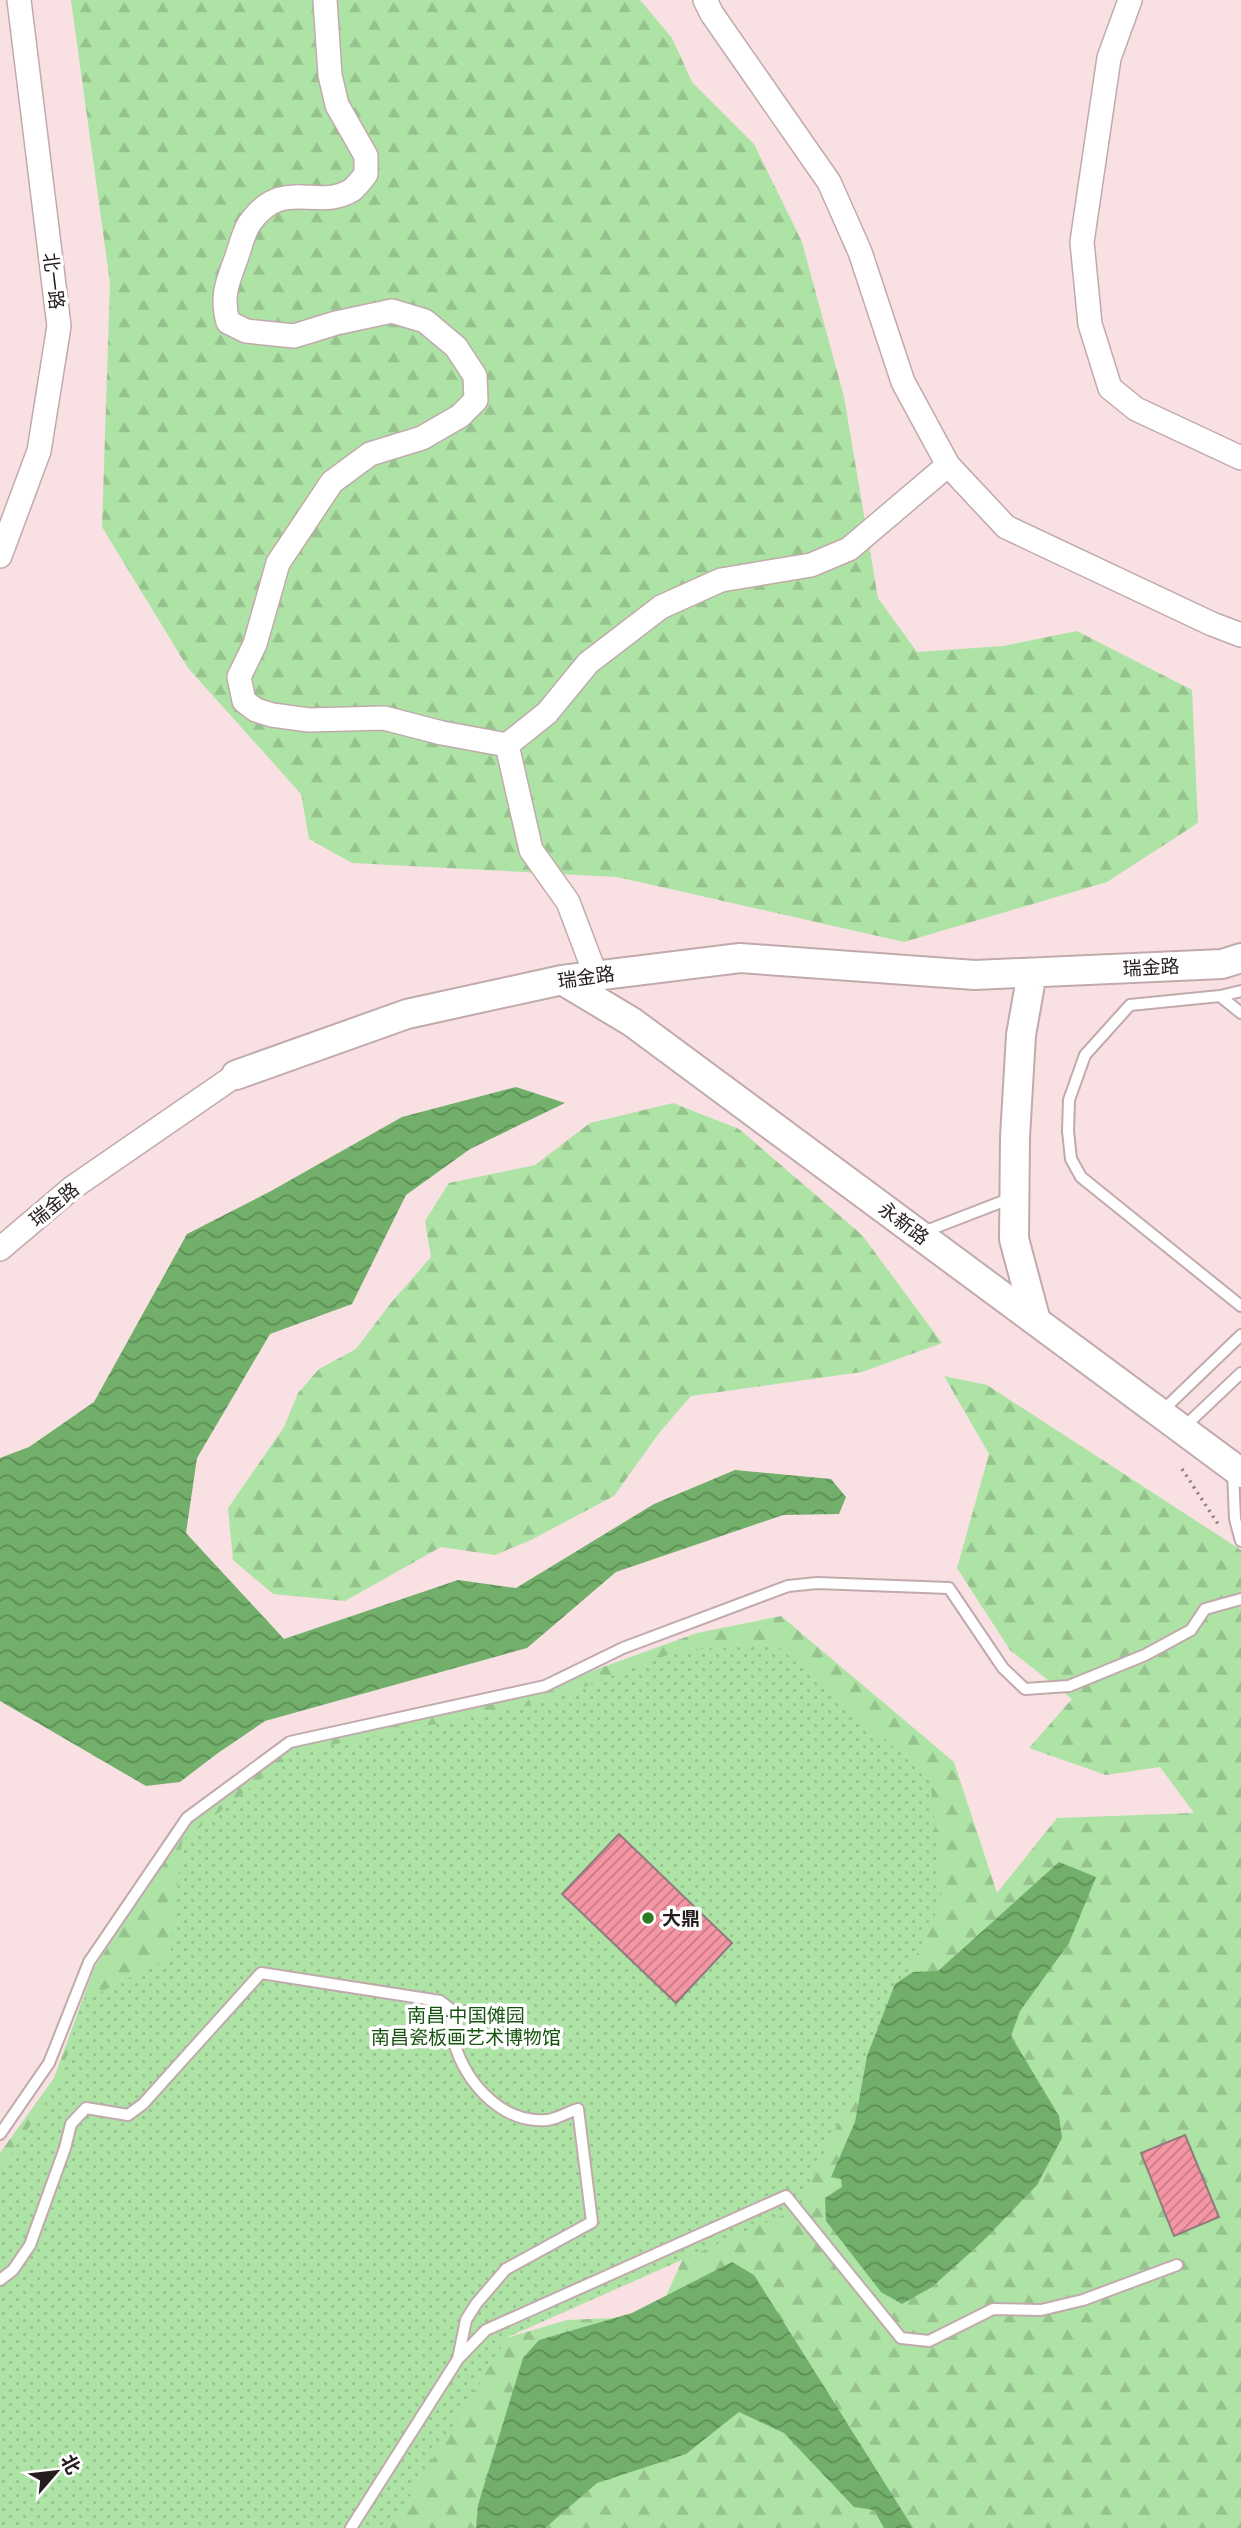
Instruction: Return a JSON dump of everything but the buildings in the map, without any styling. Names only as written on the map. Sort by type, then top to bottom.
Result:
[{"type":"street","name":"北一路","points":[[0,556],[39,451],[59,326],[19,0]]},
{"type":"street","points":[[325,0],[330,75],[337,105],[366,156],[366,174],[353,189],[336,196],[284,196],[266,205],[248,225],[226,285],[223,306],[229,322],[246,331],[294,336],[336,323],[392,311],[425,321],[456,347],[475,376],[476,400],[460,416],[422,438],[370,454],[332,482],[278,563],[256,644],[239,677],[243,701],[256,710],[272,715],[309,720],[384,718],[442,733],[507,745],[547,713],[588,663],[661,607],[721,580],[811,565],[849,549],[948,466]]},
{"type":"street","points":[[705,0],[829,182],[860,252],[903,382],[948,466],[1006,527],[1212,624],[1241,635]]},
{"type":"street","points":[[1130,0],[1109,58],[1082,242],[1090,324],[1110,388],[1136,409],[1241,458]]},
{"type":"street","points":[[507,745],[531,850],[568,902],[596,976]]},
{"type":"street","name":"瑞金路","points":[[0,1249],[72,1188],[236,1075],[407,1014],[562,980],[740,958],[975,975],[1222,964],[1241,958]]},
{"type":"street","points":[[1032,973],[1021,1035],[1015,1137],[1014,1239],[1036,1321]]},
{"type":"street","name":"永新路","points":[[562,980],[632,1021],[1237,1470]]},
{"type":"lane","points":[[1241,991],[1220,996],[1130,1005],[1085,1055],[1069,1100],[1068,1131],[1071,1159],[1080,1177],[1241,1306]]},
{"type":"lane","points":[[1220,996],[1241,1013]]},
{"type":"lane","points":[[919,1234],[1015,1197]]},
{"type":"lane","points":[[1171,1421],[1241,1335]]},
{"type":"lane","points":[[1171,1421],[1241,1373]]},
{"type":"lane","points":[[1237,1470],[1235,1519],[1241,1541]]},
{"type":"lane","points":[[0,2134],[49,2063],[89,1962],[187,1818],[290,1742],[545,1686],[623,1648],[788,1586],[817,1583],[949,1588],[1003,1668],[1025,1689],[1069,1686],[1132,1660],[1191,1630],[1205,1609],[1241,1599]]},
{"type":"lane","points":[[0,2280],[13,2270],[30,2245],[71,2124],[86,2108],[128,2115],[142,2104],[261,1973],[440,2001],[453,2011],[452,2032],[464,2065],[473,2082],[487,2098],[515,2117],[548,2120],[578,2109],[592,2221],[506,2269],[466,2320],[458,2359]]},
{"type":"lane","points":[[351,2528],[458,2359],[486,2330],[786,2196],[901,2338],[929,2341],[993,2309],[1041,2310],[1083,2300],[1177,2265]]},
{"type":"path","points":[[1182,1469],[1226,1536]]},
{"type":"green space","points":[[71,0],[640,0],[672,38],[692,82],[754,144],[802,242],[844,397],[878,598],[917,652],[1003,646],[1077,631],[1192,690],[1198,823],[1107,882],[904,942],[617,877],[352,863],[309,839],[301,794],[188,668],[102,527],[110,283]]},
{"type":"green space","points":[[673,1103],[739,1129],[862,1235],[942,1343],[862,1372],[691,1396],[659,1433],[614,1496],[531,1540],[495,1555],[441,1547],[345,1601],[273,1594],[233,1560],[228,1508],[284,1427],[298,1393],[319,1369],[356,1349],[431,1257],[425,1221],[449,1183],[535,1165],[590,1123]]},
{"type":"green space","points":[[944,1376],[987,1385],[1241,1550],[1241,2528],[214,2528],[483,2345],[567,2320],[657,2316],[690,2243],[0,2398],[0,2153],[54,2078],[94,1968],[191,1820],[298,1744],[517,1698],[697,1633],[781,1616],[954,1762],[997,1893],[1057,1818],[1194,1813],[1160,1767],[1106,1775],[1029,1748],[1072,1699],[1010,1650],[957,1568],[989,1454]]},
{"type":"green space","name":"南昌·中国傩园 南昌瓷板画艺术博物馆","points":[[776,1645],[930,1778],[942,1900],[799,2208],[508,2337],[390,2528],[0,2528],[0,2169],[59,2083],[82,2001],[170,1958],[182,1841],[296,1752],[542,1703],[680,1650]]},
{"type":"water","points":[[516,1087],[565,1103],[470,1149],[406,1195],[352,1304],[270,1334],[197,1458],[186,1533],[284,1639],[458,1580],[516,1588],[654,1504],[735,1470],[831,1479],[846,1497],[839,1514],[783,1515],[616,1572],[527,1648],[265,1721],[180,1782],[146,1786],[0,1701],[0,1458],[29,1447],[94,1402],[187,1234],[271,1191],[402,1117]]},
{"type":"water","points":[[1059,1862],[1096,1877],[1069,1943],[1020,2011],[1011,2036],[1059,2116],[1062,2138],[1037,2185],[983,2241],[932,2287],[902,2304],[881,2292],[826,2221],[825,2198],[842,2187],[841,2179],[831,2177],[855,2122],[867,2056],[895,1984],[913,1972],[938,1971]]},
{"type":"water","points":[[732,2262],[754,2275],[913,2528],[884,2528],[874,2510],[854,2507],[784,2433],[739,2412],[686,2454],[597,2483],[545,2528],[476,2528],[478,2505],[523,2358],[539,2340],[632,2313]]},
{"type":"place","name":"大鼎","points":[[648,1918]]}]
